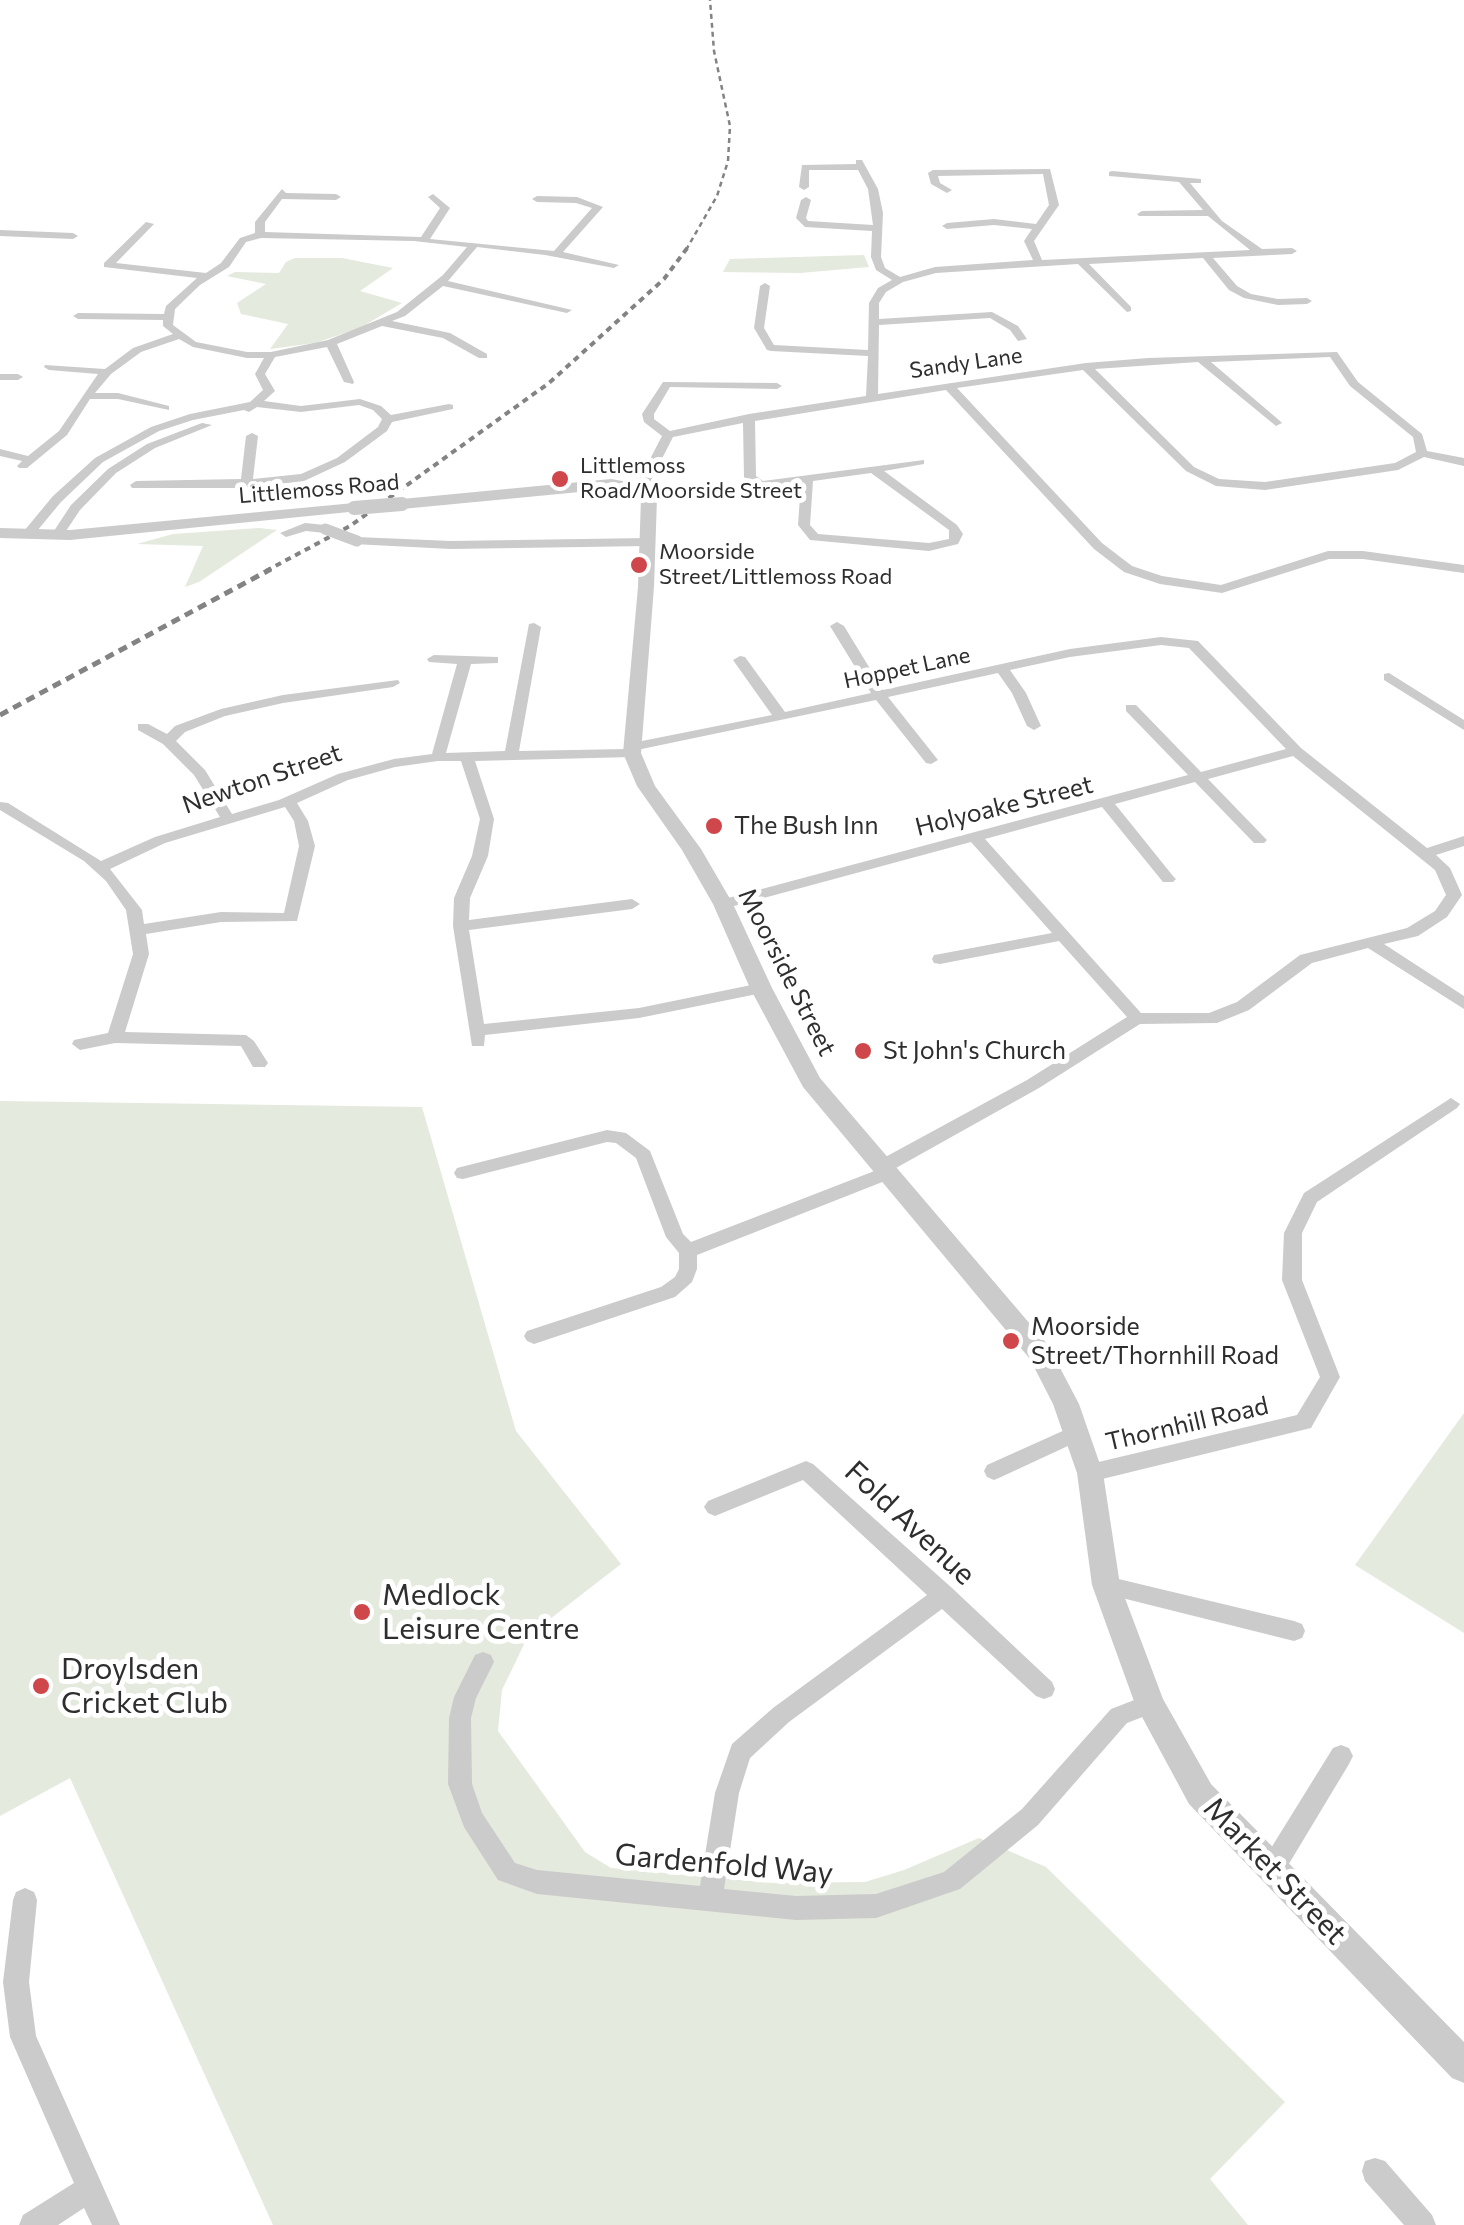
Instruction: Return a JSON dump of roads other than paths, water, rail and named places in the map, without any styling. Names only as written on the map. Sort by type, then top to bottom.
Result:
[{"type":"street","points":[[793,164],[861,165],[873,190],[880,270],[898,280]]},
{"type":"street","points":[[804,187],[805,167]]},
{"type":"street","points":[[947,190],[936,184],[932,173],[1047,171],[1054,205],[1029,241],[1039,263]]},
{"type":"street","points":[[1112,174],[1198,181]]},
{"type":"street","points":[[1182,180],[1210,214],[1260,254]]},
{"type":"street","points":[[260,235],[260,222],[281,194],[336,197]]},
{"type":"street","points":[[419,239],[445,208],[433,197]]},
{"type":"street","points":[[537,199],[577,200],[598,207],[556,254]]},
{"type":"street","points":[[806,200],[802,218],[805,224],[878,228]]},
{"type":"street","points":[[1142,214],[1210,214]]},
{"type":"street","points":[[947,226],[994,222],[1037,227]]},
{"type":"street","points":[[108,266],[149,224]]},
{"type":"street","points":[[0,233],[73,236]]},
{"type":"street","points":[[474,244],[440,282],[384,323],[332,344],[271,355],[218,350],[178,336],[168,326],[170,308],[226,265],[243,240],[260,235],[419,239],[474,244],[556,254],[614,265]]},
{"type":"street","points":[[872,397],[878,294],[898,280],[936,270],[1292,252]]},
{"type":"street","points":[[1208,258],[1242,294],[1270,301],[1307,301]]},
{"type":"street","points":[[1080,260],[1126,309]]},
{"type":"street","points":[[91,265],[208,276]]},
{"type":"street","points":[[440,282],[568,310]]},
{"type":"street","points":[[765,286],[760,328],[770,348],[872,353]]},
{"type":"street","points":[[874,322],[1007,310]]},
{"type":"street","points":[[992,314],[1014,328],[1022,339]]},
{"type":"street","points":[[78,316],[167,317]]},
{"type":"street","points":[[384,323],[446,335],[483,356]]},
{"type":"street","points":[[0,452],[28,463],[63,433],[107,372],[137,350],[178,336]]},
{"type":"street","points":[[332,344],[348,382]]},
{"type":"street","name":"Sandy Lane","points":[[668,435],[749,417],[1086,366],[1333,354],[1354,384],[1418,436],[1422,453]]},
{"type":"street","points":[[58,534],[94,488],[127,460],[166,440],[236,416],[258,404],[269,390],[260,374],[271,355]]},
{"type":"street","points":[[1200,359],[1276,423]]},
{"type":"street","points":[[1086,366],[1190,469],[1216,482],[1265,486],[1398,466],[1422,453],[1464,462]]},
{"type":"street","points":[[49,367],[107,372]]},
{"type":"street","points":[[0,377],[18,377]]},
{"type":"street","points":[[632,750],[648,542],[649,498],[641,488],[668,435],[648,420],[648,414],[667,384],[777,386]]},
{"type":"street","points":[[949,386],[1098,546],[1128,569],[1160,580],[1222,589],[1250,583],[1306,560],[1340,554],[1464,569]]},
{"type":"street","points":[[88,396],[118,396],[165,408]]},
{"type":"street","points":[[28,534],[76,480],[124,444],[190,417],[258,404],[301,410],[360,402],[377,408],[388,420]]},
{"type":"street","points":[[136,486],[272,482],[316,471],[366,443],[388,420],[449,406]]},
{"type":"street","points":[[749,417],[750,478],[760,485],[920,462]]},
{"type":"street","points":[[246,484],[252,436]]},
{"type":"street","points":[[807,480],[804,526],[818,539],[929,547],[954,541],[957,534],[953,528],[874,468]]},
{"type":"street","name":"Littlemoss Road","points":[[0,533],[58,534],[612,484],[641,488]]},
{"type":"street","points":[[286,532],[304,527],[325,529],[358,542],[451,545],[648,542]]},
{"type":"street","points":[[837,626],[878,694],[932,760]]},
{"type":"street","points":[[510,758],[534,627]]},
{"type":"street","name":"Hoppet Lane","points":[[632,750],[1070,653],[1142,644],[1193,644],[1296,751]]},
{"type":"street","points":[[434,659],[493,660]]},
{"type":"street","points":[[438,757],[465,660]]},
{"type":"street","points":[[740,660],[781,717]]},
{"type":"street","points":[[1001,668],[1034,726]]},
{"type":"street","points":[[1389,677],[1464,726]]},
{"type":"street","points":[[168,741],[180,729],[221,713],[393,683]]},
{"type":"street","points":[[1131,708],[1260,840]]},
{"type":"street","points":[[143,727],[168,741],[200,772],[228,819]]},
{"type":"street","name":"Newton Street","points":[[101,867],[160,840],[288,802],[368,768],[438,757],[510,758],[632,750]]},
{"type":"street","name":"Moorside Street","points":[[632,750],[646,786],[691,850],[722,904],[761,988],[812,1082],[1039,1352],[1066,1404],[1090,1473]]},
{"type":"street","points":[[688,1251],[887,1169],[1137,1018],[1211,1019],[1243,1006],[1306,959],[1412,932],[1441,914],[1457,886],[1442,868],[1296,751]]},
{"type":"street","name":"Holyoake Street","points":[[722,904],[1296,751]]},
{"type":"street","points":[[467,758],[487,819],[480,856],[462,898],[461,926],[478,1036],[638,1012],[761,988]]},
{"type":"street","points":[[286,936],[307,846],[301,821],[288,802]]},
{"type":"street","points":[[1106,803],[1168,878]]},
{"type":"street","points":[[3,806],[101,867],[134,910],[141,954],[115,1038]]},
{"type":"street","points":[[974,836],[1137,1018]]},
{"type":"street","points":[[1425,854],[1464,842]]},
{"type":"street","points":[[461,926],[632,904]]},
{"type":"street","points":[[137,930],[222,917],[290,918]]},
{"type":"street","points":[[940,959],[1065,935]]},
{"type":"street","points":[[1373,944],[1464,1004]]},
{"type":"street","points":[[80,1044],[115,1038],[246,1041],[260,1062]]},
{"type":"street","name":"Thornhill Road","points":[[1090,1473],[1304,1422],[1330,1377],[1292,1280],[1293,1233],[1310,1198],[1451,1104]]},
{"type":"street","points":[[463,1172],[607,1136],[620,1137],[644,1154],[675,1237],[688,1251],[688,1270],[682,1282],[668,1292],[534,1336]]},
{"type":"street","points":[[994,1470],[1076,1433]]},
{"type":"street","name":"Fold Avenue","points":[[714,1507],[806,1470],[1044,1688]]},
{"type":"street","name":"Market Street","points":[[1090,1473],[1106,1585],[1150,1704],[1200,1794],[1464,2066]]},
{"type":"street","points":[[1106,1585],[1294,1632]]},
{"type":"street","points":[[710,1897],[726,1792],[740,1752],[781,1715],[944,1594]]},
{"type":"street","name":"Gardenfold Way","points":[[483,1662],[462,1707],[460,1784],[472,1819],[507,1872],[537,1882],[796,1908],[876,1906],[950,1881],[1030,1817],[1120,1716],[1150,1704]]},
{"type":"street","points":[[1272,1869],[1341,1756]]},
{"type":"street","points":[[25,1900],[10,1934],[23,2038],[106,2225]]},
{"type":"street","points":[[1376,2171],[1422,2225]]},
{"type":"street","points":[[33,2225],[90,2189]]},
{"type":"railway","points":[[687,249],[717,196],[728,161],[730,126],[714,51],[710,0]]},
{"type":"railway","points":[[266,571],[350,526],[549,383],[664,279],[687,249]]},
{"type":"railway","points":[[0,715],[271,569]]},
{"type":"place","name":"Littlemoss Road/Moorside Street","points":[[560,479]]},
{"type":"place","name":"Moorside Street/Littlemoss Road","points":[[639,565]]},
{"type":"place","name":"The Bush Inn","points":[[714,826]]},
{"type":"place","name":"St John's Church","points":[[863,1051]]},
{"type":"place","name":"Moorside Street/Thornhill Road","points":[[1011,1341]]},
{"type":"place","name":"Medlock Leisure Centre","points":[[362,1612]]},
{"type":"place","name":"Droylsden Cricket Club","points":[[41,1686]]}]
